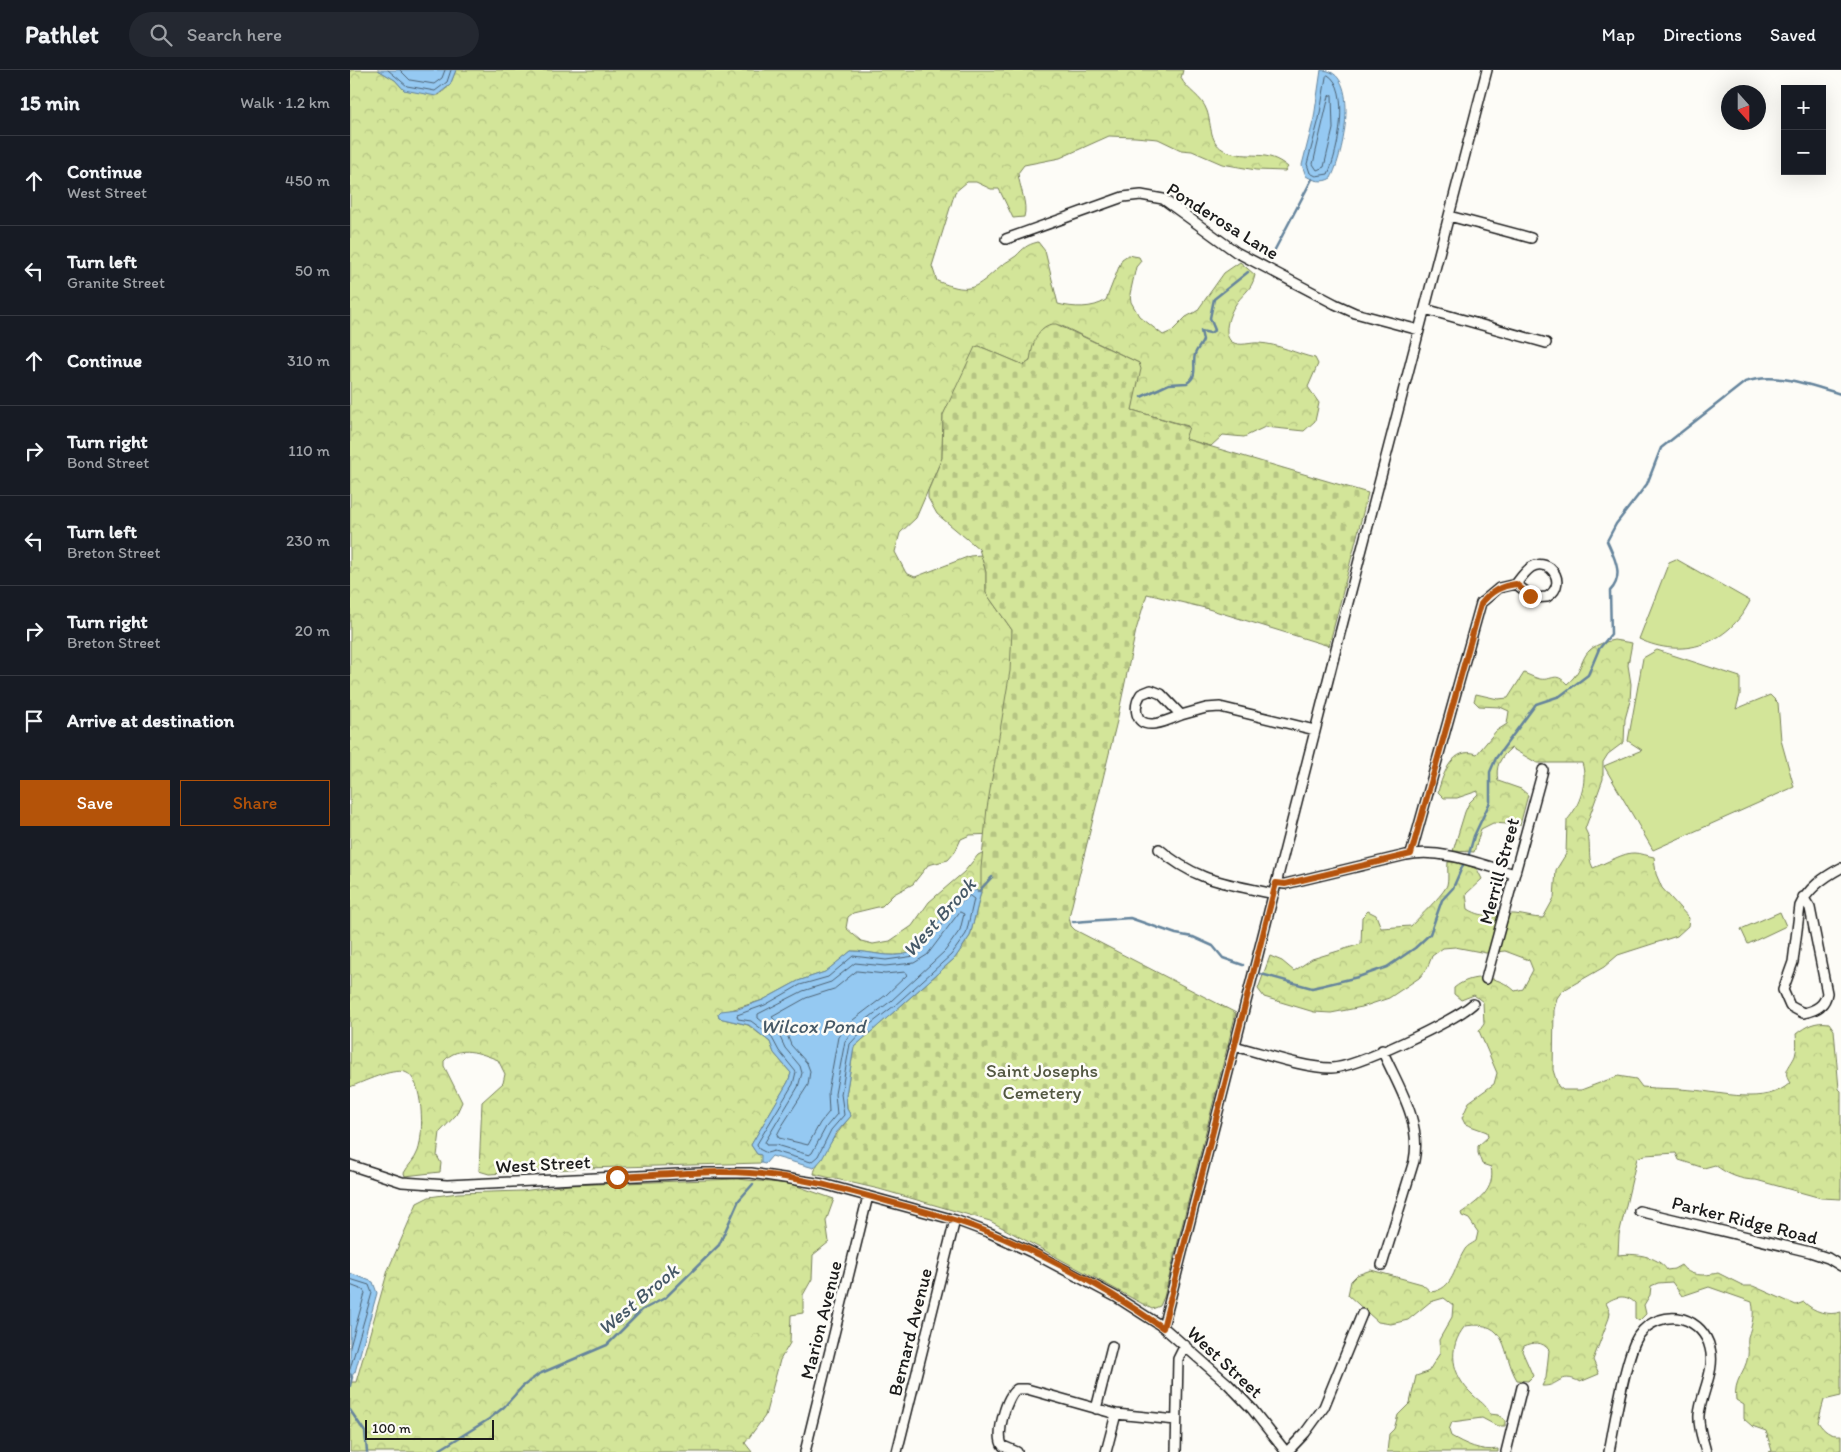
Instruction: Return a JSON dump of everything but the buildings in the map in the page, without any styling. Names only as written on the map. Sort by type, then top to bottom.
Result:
[{"type":"street","points":[[1163,1328],[1315,730],[1487,70]]},
{"type":"street","name":"Ponderosa Lane","points":[[1006,239],[1123,197],[1136,194],[1152,196],[1181,210],[1244,257],[1335,304],[1355,313],[1419,330]]},
{"type":"street","points":[[1449,216],[1531,238]]},
{"type":"street","points":[[1425,310],[1546,343]]},
{"type":"street","points":[[1411,854],[1481,604],[1490,593],[1498,588],[1516,584],[1530,568],[1538,564],[1550,568],[1557,579],[1554,592],[1543,598],[1530,596],[1516,584]]},
{"type":"street","points":[[1181,715],[1156,691],[1145,692],[1138,700],[1138,717],[1145,723],[1158,723],[1206,708],[1220,707],[1315,730]]},
{"type":"street","name":"Merrill Street","points":[[1486,979],[1542,770]]},
{"type":"street","points":[[1159,849],[1179,865],[1196,875],[1274,894]]},
{"type":"street","points":[[1276,883],[1285,884],[1411,854],[1447,856],[1514,874]]},
{"type":"street","points":[[1804,897],[1810,908],[1827,993],[1819,1007],[1803,1013],[1790,1006],[1783,990],[1793,962],[1798,914],[1804,897],[1820,881],[1841,868]]},
{"type":"street","points":[[1234,1046],[1332,1068],[1351,1064],[1455,1018],[1473,1004]]},
{"type":"street","points":[[1382,1050],[1412,1117],[1417,1136],[1414,1161],[1382,1265]]},
{"type":"street","name":"West Street","points":[[350,1166],[402,1182],[447,1185],[743,1173],[810,1182],[955,1220],[990,1232],[1031,1252],[1116,1298],[1163,1328],[1185,1345],[1252,1409],[1287,1452]]},
{"type":"street","name":"Marion Avenue","points":[[805,1452],[868,1196]]},
{"type":"street","name":"Parker Ridge Road","points":[[1639,1211],[1810,1252],[1828,1258],[1841,1266]]},
{"type":"street","name":"Bernard Avenue","points":[[897,1452],[955,1220]]},
{"type":"street","points":[[1287,1452],[1305,1433],[1324,1407],[1362,1314]]},
{"type":"street","points":[[1608,1452],[1635,1341],[1647,1326],[1658,1320],[1671,1318],[1684,1320],[1695,1325],[1704,1334],[1710,1346],[1711,1367],[1699,1414],[1700,1432],[1706,1452]]},
{"type":"street","points":[[1176,1452],[1178,1359],[1185,1345]]},
{"type":"street","points":[[1096,1409],[1112,1346]]},
{"type":"street","points":[[1506,1452],[1522,1387]]},
{"type":"street","points":[[1017,1452],[1003,1446],[999,1441],[1008,1402],[1015,1391],[1027,1389],[1116,1414],[1176,1420]]},
{"type":"street","points":[[1106,1452],[1116,1414]]},
{"type":"green space","points":[[350,70],[378,70],[395,80],[404,90],[439,95],[450,85],[456,70],[1183,70],[1181,78],[1205,106],[1212,134],[1221,148],[1242,155],[1265,156],[1280,161],[1288,167],[1285,171],[1256,170],[1222,164],[1192,151],[1181,150],[1158,139],[1109,136],[1060,158],[1024,165],[1018,173],[1024,201],[1024,217],[1013,218],[999,189],[991,189],[976,182],[967,182],[955,192],[932,266],[937,281],[963,288],[975,286],[1026,247],[1038,242],[1045,251],[1058,304],[1076,307],[1089,306],[1106,300],[1122,259],[1128,255],[1139,257],[1141,261],[1136,267],[1130,294],[1131,302],[1139,316],[1163,335],[1172,331],[1186,317],[1197,311],[1224,273],[1240,262],[1255,275],[1249,289],[1230,315],[1227,325],[1229,339],[1238,344],[1274,345],[1315,358],[1318,364],[1308,387],[1319,403],[1315,421],[1304,431],[1265,427],[1244,437],[1223,435],[1211,446],[1185,439],[1188,426],[1132,410],[1139,363],[1062,326],[1048,326],[1039,334],[1033,347],[1030,361],[1024,365],[979,346],[943,415],[942,458],[916,518],[900,533],[895,552],[906,573],[915,577],[970,556],[981,555],[986,572],[986,593],[1012,630],[1017,681],[994,834],[970,835],[961,839],[955,852],[948,860],[928,865],[913,884],[894,894],[882,906],[853,913],[848,917],[846,928],[861,941],[873,944],[890,941],[912,926],[929,902],[964,872],[978,855],[988,850],[996,922],[950,963],[968,892],[948,906],[924,940],[909,953],[887,955],[851,951],[825,972],[798,981],[763,1000],[718,1014],[719,1018],[748,1025],[770,1042],[774,1053],[791,1073],[788,1082],[751,1145],[757,1154],[762,1155],[761,1163],[586,1168],[489,1174],[479,1171],[482,1102],[503,1083],[505,1074],[498,1060],[477,1053],[463,1051],[450,1056],[444,1061],[444,1066],[462,1102],[456,1115],[440,1132],[437,1156],[441,1163],[440,1172],[405,1176],[404,1173],[418,1151],[422,1121],[419,1095],[411,1076],[405,1072],[393,1072],[350,1087]]},
{"type":"green space","name":"Saint Josephs Cemetery","points":[[1056,324],[1139,363],[1141,369],[1132,410],[1189,427],[1185,439],[1368,493],[1329,646],[1205,608],[1147,594],[1136,630],[1117,721],[1069,917],[1071,926],[1075,930],[1236,1013],[1164,1297],[1160,1306],[1152,1309],[990,1221],[879,1189],[814,1174],[824,1153],[851,1116],[847,1109],[846,1095],[854,1047],[955,958],[970,936],[981,892],[981,868],[987,808],[1010,671],[1012,630],[986,593],[986,572],[979,549],[937,514],[928,498],[928,491],[942,458],[943,415],[975,347],[979,346],[1024,365],[1030,361],[1034,342],[1040,331],[1044,327]]},
{"type":"green space","points":[[1676,559],[1750,601],[1741,616],[1730,628],[1703,644],[1688,648],[1672,648],[1639,639],[1669,562]]},
{"type":"green space","points":[[1614,640],[1632,643],[1628,665],[1631,684],[1630,701],[1625,719],[1624,742],[1608,754],[1603,762],[1603,779],[1585,829],[1589,839],[1591,863],[1593,868],[1630,853],[1654,857],[1656,874],[1662,888],[1689,918],[1688,926],[1677,936],[1618,955],[1604,967],[1562,991],[1557,998],[1554,1010],[1553,1070],[1558,1086],[1563,1090],[1581,1090],[1618,1076],[1636,1079],[1642,1087],[1686,1089],[1743,1096],[1768,1094],[1780,1090],[1790,1083],[1787,1072],[1796,1053],[1796,1034],[1811,1025],[1829,1023],[1834,1030],[1839,1089],[1841,1091],[1841,1199],[1821,1198],[1756,1180],[1739,1178],[1715,1165],[1704,1168],[1679,1160],[1676,1153],[1645,1155],[1637,1158],[1619,1235],[1618,1255],[1631,1254],[1651,1258],[1663,1265],[1667,1270],[1681,1265],[1693,1274],[1708,1275],[1718,1273],[1744,1286],[1753,1286],[1796,1305],[1804,1302],[1821,1312],[1831,1314],[1841,1312],[1841,1396],[1824,1400],[1818,1422],[1828,1432],[1834,1435],[1841,1435],[1841,1450],[1831,1452],[1769,1452],[1772,1451],[1766,1431],[1752,1426],[1744,1419],[1744,1405],[1736,1400],[1736,1387],[1748,1356],[1748,1337],[1753,1316],[1752,1302],[1709,1287],[1682,1296],[1672,1282],[1658,1283],[1651,1286],[1650,1295],[1644,1305],[1646,1314],[1639,1321],[1635,1318],[1635,1303],[1632,1300],[1625,1297],[1613,1299],[1606,1303],[1610,1312],[1609,1318],[1593,1360],[1599,1374],[1580,1382],[1568,1378],[1548,1386],[1542,1386],[1546,1378],[1549,1350],[1544,1345],[1538,1343],[1524,1346],[1522,1351],[1533,1376],[1528,1381],[1517,1380],[1502,1340],[1497,1333],[1490,1328],[1479,1325],[1465,1326],[1459,1334],[1454,1352],[1456,1370],[1466,1387],[1485,1405],[1490,1414],[1498,1415],[1505,1420],[1505,1426],[1497,1426],[1482,1418],[1452,1422],[1449,1430],[1451,1436],[1468,1444],[1485,1449],[1498,1449],[1498,1452],[1387,1452],[1389,1434],[1394,1429],[1398,1415],[1410,1403],[1416,1376],[1428,1372],[1440,1353],[1439,1340],[1452,1317],[1453,1305],[1444,1298],[1430,1302],[1408,1320],[1391,1324],[1378,1322],[1348,1295],[1351,1281],[1357,1275],[1371,1270],[1422,1284],[1431,1292],[1439,1290],[1449,1282],[1465,1249],[1476,1241],[1478,1232],[1469,1219],[1462,1216],[1461,1213],[1484,1195],[1491,1182],[1491,1167],[1482,1164],[1478,1153],[1478,1146],[1488,1137],[1487,1132],[1465,1124],[1462,1118],[1469,1102],[1494,1084],[1497,1073],[1479,1031],[1484,1024],[1483,1002],[1474,995],[1461,1000],[1454,994],[1454,988],[1469,980],[1485,978],[1501,982],[1515,991],[1523,989],[1533,970],[1529,960],[1505,951],[1486,953],[1455,947],[1443,948],[1432,956],[1427,969],[1419,978],[1389,998],[1362,1007],[1331,1013],[1314,1012],[1264,997],[1258,989],[1270,956],[1282,961],[1294,971],[1312,959],[1361,944],[1362,917],[1368,911],[1376,915],[1381,928],[1411,926],[1445,889],[1448,883],[1448,862],[1459,862],[1477,869],[1482,879],[1466,894],[1468,909],[1486,915],[1515,914],[1543,918],[1554,898],[1556,870],[1566,854],[1567,820],[1576,808],[1582,793],[1584,770],[1582,763],[1537,763],[1511,748],[1499,763],[1497,776],[1498,781],[1521,789],[1528,795],[1520,825],[1493,823],[1481,829],[1474,852],[1453,851],[1465,812],[1469,803],[1478,794],[1478,791],[1457,798],[1444,798],[1438,792],[1446,770],[1455,757],[1461,754],[1477,754],[1496,731],[1507,724],[1509,711],[1500,707],[1479,706],[1474,701],[1476,694],[1498,699],[1508,698],[1524,673],[1540,679],[1557,677],[1567,684],[1574,677],[1588,652],[1601,643]]},
{"type":"green space","points":[[1657,650],[1740,677],[1740,695],[1736,709],[1770,695],[1778,703],[1781,740],[1794,787],[1653,850],[1604,766],[1642,750],[1628,741],[1643,658]]},
{"type":"green space","points":[[1780,912],[1786,926],[1748,944],[1741,929]]},
{"type":"green space","points":[[737,1179],[791,1184],[834,1199],[826,1221],[829,1242],[813,1255],[812,1279],[803,1295],[803,1313],[791,1315],[790,1343],[780,1360],[765,1416],[745,1443],[752,1452],[350,1452],[350,1382],[356,1382],[388,1270],[417,1203],[429,1197],[458,1193],[522,1191],[569,1185]]},
{"type":"water","points":[[378,70],[456,70],[450,85],[436,96],[404,90],[395,80]]},
{"type":"water","points":[[1321,70],[1334,74],[1342,84],[1346,116],[1344,134],[1336,167],[1331,178],[1322,181],[1306,176],[1302,165],[1314,118]]},
{"type":"water","name":"Wilcox Pond","points":[[975,890],[981,892],[970,936],[955,958],[854,1047],[846,1095],[847,1109],[851,1116],[836,1133],[822,1159],[814,1168],[772,1156],[765,1164],[761,1163],[761,1155],[757,1154],[751,1145],[788,1082],[791,1073],[774,1053],[770,1042],[749,1025],[719,1018],[718,1014],[721,1011],[738,1009],[763,1000],[798,981],[825,972],[851,951],[887,955],[909,953],[923,942],[954,903],[964,895]]},
{"type":"water","points":[[350,1273],[373,1282],[377,1293],[355,1372],[350,1378]]},
{"type":"waterway","name":"West Brook","points":[[1271,257],[1312,179]]},
{"type":"waterway","name":"West Brook","points":[[1141,397],[1169,384],[1187,383],[1191,380],[1194,373],[1195,354],[1203,340],[1201,331],[1210,333],[1215,330],[1210,318],[1214,299],[1248,272]]},
{"type":"waterway","points":[[1469,854],[1474,836],[1490,802],[1490,772],[1496,758],[1536,704],[1560,696],[1588,675],[1599,649],[1611,634],[1610,591],[1617,579],[1617,566],[1607,541],[1616,524],[1647,484],[1661,448],[1745,382],[1768,378],[1781,379],[1841,394]]},
{"type":"waterway","points":[[1261,974],[1312,988],[1358,977],[1387,967],[1415,948],[1430,934],[1442,900],[1453,888],[1463,865]]},
{"type":"waterway","name":"West Brook","points":[[978,892],[992,877]]},
{"type":"waterway","points":[[1073,922],[1130,918],[1176,934],[1193,937],[1213,946],[1223,958],[1243,965]]},
{"type":"waterway","name":"West Brook","points":[[436,1452],[489,1419],[504,1407],[522,1387],[539,1374],[607,1345],[642,1310],[665,1298],[719,1245],[739,1200],[753,1184]]},
{"type":"waterway","points":[[350,1374],[352,1377],[350,1386]]},
{"type":"waterway","points":[[350,1410],[365,1432],[367,1452]]},
{"type":"route","points":[[617,1177],[718,1172],[751,1173],[841,1189],[955,1220],[990,1232],[1014,1243],[1116,1298],[1163,1328],[1276,883],[1285,884],[1411,854],[1481,604],[1490,593],[1498,588],[1516,584],[1530,596]]}]
